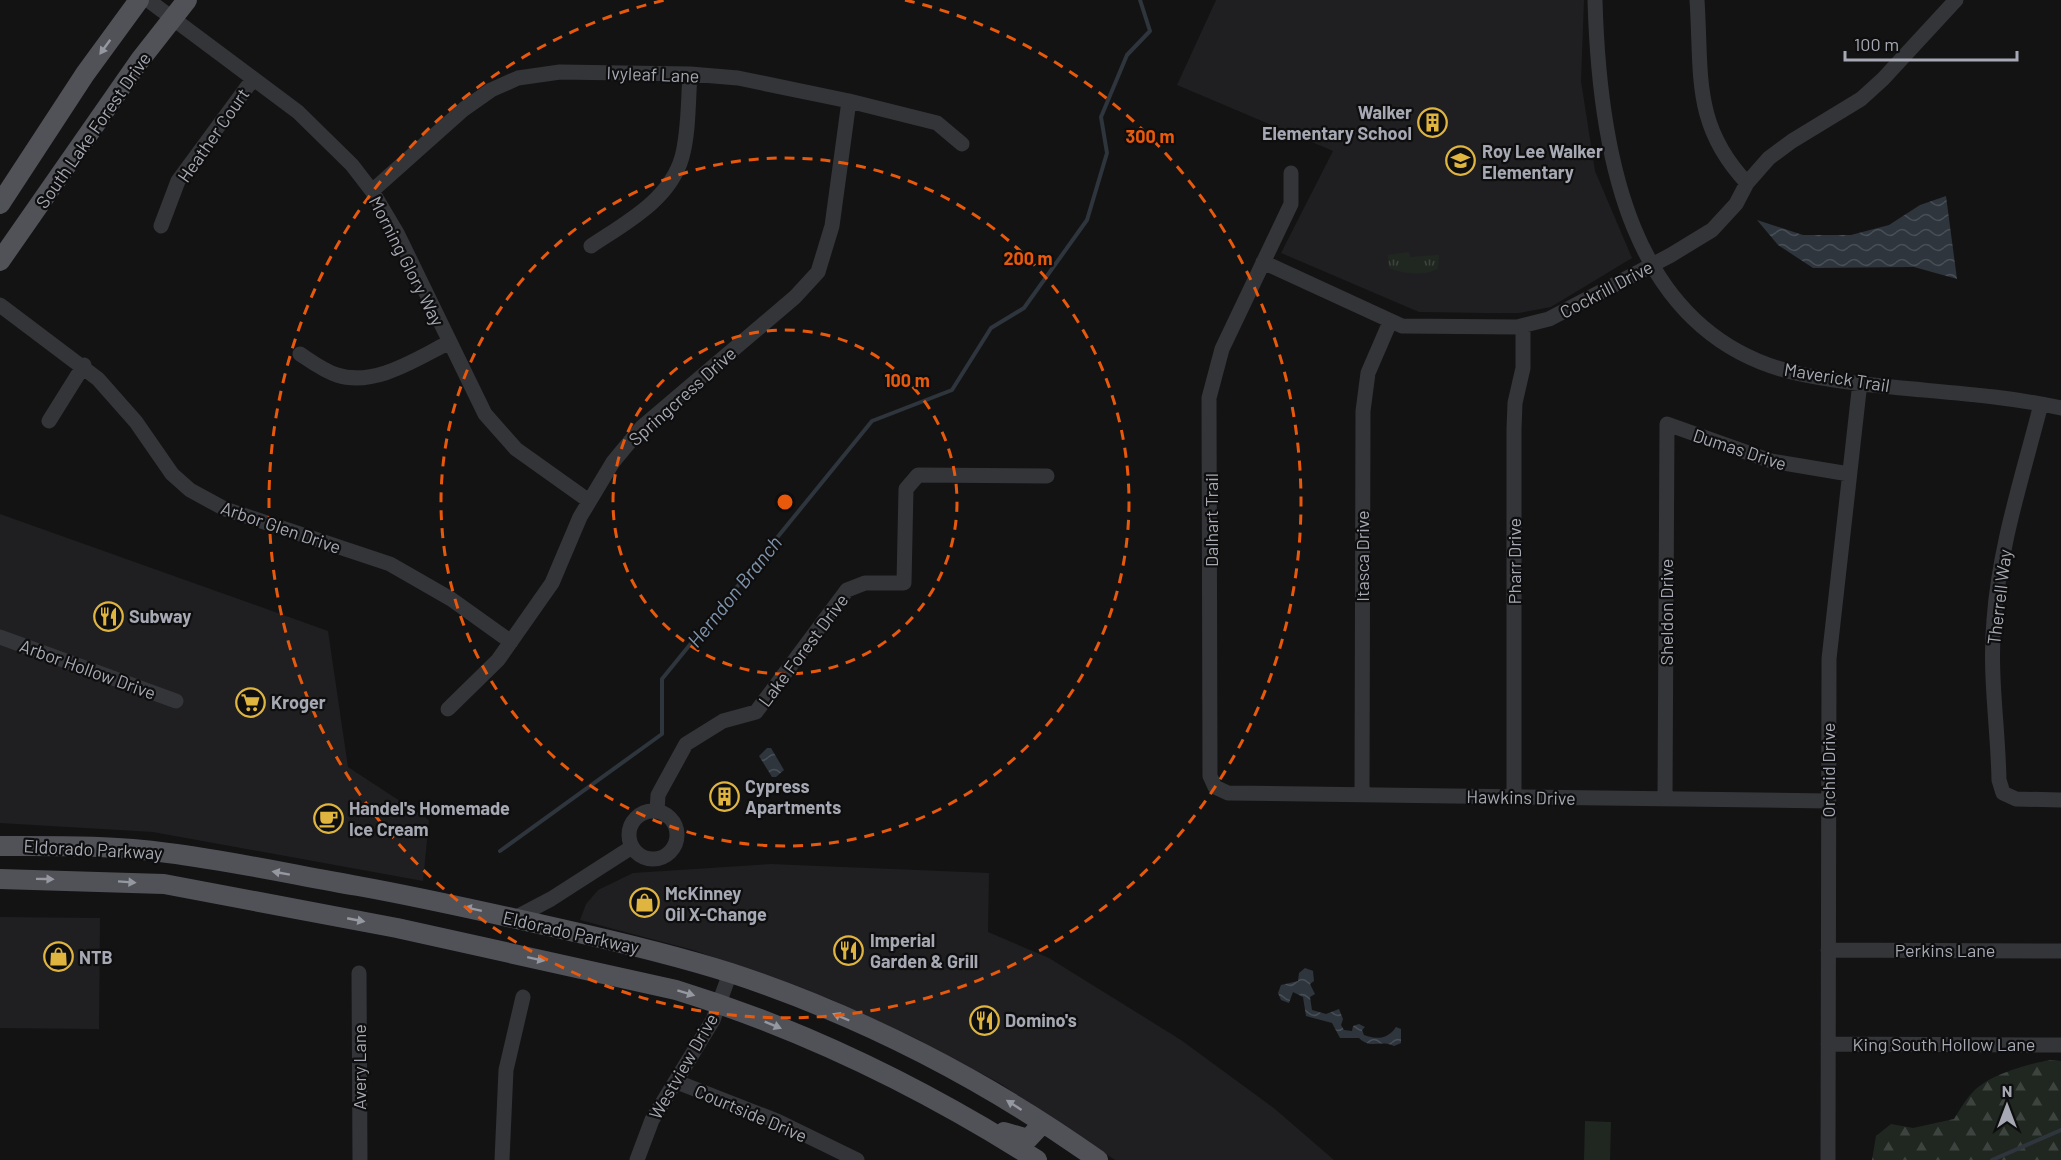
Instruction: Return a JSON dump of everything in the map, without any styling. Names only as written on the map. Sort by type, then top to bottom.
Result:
[{"type":"main road","name":"South Lake Forest Drive","points":[[0,204],[85,74],[140,0]]},
{"type":"main road","name":"South Lake Forest Drive","points":[[0,261],[102,114],[187,0]]},
{"type":"main road","name":"Eldorado Parkway","points":[[0,846],[84,846],[170,853],[404,895],[633,945],[730,973],[856,1023],[921,1053],[1004,1098],[1098,1160]]},
{"type":"main road","points":[[164,884],[170,853]]},
{"type":"main road","name":"Eldorado Parkway","points":[[0,879],[164,884],[397,928],[676,990],[719,1003],[843,1055],[952,1109],[1037,1160]]},
{"type":"main road","points":[[397,928],[404,895]]},
{"type":"main road","points":[[952,1109],[964,1110],[1016,1137],[1028,1139],[1043,1124]]},
{"type":"street","name":"Morning Glory Way","points":[[148,0],[298,112],[327,139],[372,191],[397,233],[448,343],[486,414],[502,435],[538,466],[589,501]]},
{"type":"street","name":"Maverick Trail","points":[[1594,0],[1597,74],[1603,122],[1627,211],[1651,265],[1672,297],[1695,320],[1736,349],[1785,370],[2061,408]]},
{"type":"street","points":[[1697,0],[1700,91],[1707,117],[1719,148],[1748,183]]},
{"type":"street","name":"Cockrill Drive","points":[[1263,262],[1390,322],[1409,326],[1523,326],[1557,315],[1713,230],[1736,204],[1748,183],[1769,158],[1792,141],[1861,99],[1883,79],[1956,0]]},
{"type":"street","name":"Ivyleaf Lane","points":[[372,191],[464,109],[491,90],[518,78],[560,72],[690,74],[738,78],[849,101],[937,123],[962,144]]},
{"type":"street","points":[[591,246],[646,208],[675,174],[682,156],[690,74]]},
{"type":"street","name":"Heather Court","points":[[161,226],[178,181],[253,79]]},
{"type":"street","name":"Springcress Drive","points":[[448,709],[498,660],[511,642],[560,569],[589,501],[613,462],[642,427],[795,297],[818,272],[832,226],[849,101]]},
{"type":"street","points":[[1263,262],[1291,204],[1291,173]]},
{"type":"street","name":"Dalhart Trail","points":[[1215,788],[1210,776],[1209,398],[1218,357],[1263,262]]},
{"type":"street","name":"Arbor Glen Drive","points":[[0,305],[84,365],[119,401],[172,474],[190,490],[225,509],[390,564],[451,599],[511,642]]},
{"type":"street","name":"Itasca Drive","points":[[1362,795],[1363,411],[1368,373],[1390,322]]},
{"type":"street","name":"Pharr Drive","points":[[1514,798],[1514,429],[1515,403],[1523,368],[1523,326]]},
{"type":"street","points":[[300,354],[338,375],[366,377],[407,363],[448,343]]},
{"type":"street","points":[[49,421],[84,365]]},
{"type":"street","name":"Orchid Drive","points":[[1828,1160],[1829,652],[1860,382]]},
{"type":"street","name":"Therrell Way","points":[[2041,404],[2000,568],[1994,609],[1992,682],[1999,785],[2003,793],[2016,799],[2061,800]]},
{"type":"street","name":"Dumas Drive","points":[[1667,424],[1759,458],[1849,474]]},
{"type":"street","name":"Sheldon Drive","points":[[1665,799],[1667,424]]},
{"type":"street","name":"Lake Forest Drive","points":[[657,811],[658,795],[686,744],[723,721],[756,712],[847,590],[865,583],[904,583],[906,489],[918,475],[1047,476]]},
{"type":"street","name":"Arbor Hollow Drive","points":[[0,637],[176,702]]},
{"type":"street","name":"Hawkins Drive","points":[[1215,788],[1228,793],[1828,801]]},
{"type":"street","points":[[657,811],[665,814],[676,826],[677,834],[672,850],[666,855],[651,859],[637,853],[632,847],[629,832],[635,818],[642,813],[657,811]]},
{"type":"street","points":[[515,918],[550,899],[632,847]]},
{"type":"street","points":[[550,899],[552,927]]},
{"type":"street","name":"Perkins Lane","points":[[1828,950],[2061,951]]},
{"type":"street","name":"Avery Lane","points":[[359,973],[360,1160]]},
{"type":"street","name":"Westview Drive","points":[[637,1160],[652,1120],[713,1020],[730,973]]},
{"type":"street","points":[[502,1160],[506,1070],[523,997]]},
{"type":"street","name":"King South Hollow Lane","points":[[1828,1044],[2061,1045]]},
{"type":"street","name":"Courtside Drive","points":[[677,1082],[777,1121],[857,1160]]},
{"type":"shaded area","name":"Roy Lee Walker Elementary","points":[[1216,0],[1584,0],[1581,81],[1595,171],[1632,258],[1551,307],[1519,313],[1483,313],[1419,312],[1281,253],[1333,151],[1177,85]]},
{"type":"shaded area","points":[[0,514],[328,631],[348,767],[429,820],[423,881],[153,832],[0,823]]},
{"type":"shaded area","points":[[771,864],[989,873],[988,932],[1049,958],[1181,1040],[1275,1109],[1334,1160],[1115,1160],[1001,1084],[915,1038],[830,999],[693,950],[580,920],[586,904],[598,890],[633,873]]},
{"type":"shaded area","points":[[0,917],[100,918],[99,1029],[0,1028]]},
{"type":"green space","points":[[1409,252],[1410,257],[1439,255],[1438,269],[1426,273],[1414,273],[1389,268],[1388,255]]},
{"type":"green space","points":[[2050,1060],[2061,1061],[2061,1160],[1872,1160],[1876,1136],[1891,1124],[1913,1128],[1954,1119],[1970,1095],[1988,1080],[2020,1067]]},
{"type":"green space","points":[[1585,1121],[1611,1122],[1610,1160],[1584,1160]]},
{"type":"water","points":[[1946,196],[1957,279],[1914,267],[1813,268],[1778,245],[1757,220],[1803,235],[1851,235],[1889,225],[1920,205]]},
{"type":"water","points":[[767,748],[771,748],[784,770],[776,777],[772,777],[759,756]]},
{"type":"water","points":[[1305,968],[1313,971],[1314,981],[1310,984],[1315,994],[1310,997],[1312,1010],[1326,1014],[1339,1009],[1344,1030],[1352,1031],[1353,1026],[1359,1024],[1365,1027],[1362,1030],[1364,1035],[1373,1038],[1386,1036],[1396,1027],[1401,1029],[1401,1043],[1394,1046],[1363,1042],[1359,1038],[1340,1038],[1332,1023],[1306,1016],[1303,997],[1293,992],[1289,1003],[1281,1000],[1278,993],[1281,985],[1298,981],[1299,973]]},
{"type":"waterway","name":"Herndon Branch","points":[[500,851],[662,734],[662,679],[872,421],[952,390],[991,328],[1024,308],[1087,220],[1107,153],[1101,117],[1127,55],[1150,31],[1140,0]]},
{"type":"waterway","points":[[1992,1160],[2061,1130]]},
{"type":"place","name":"Walker Elementary School","points":[[1433,122]]},
{"type":"place","name":"Roy Lee Walker Elementary","points":[[1461,161]]},
{"type":"place","name":"Subway","points":[[108,616]]},
{"type":"place","name":"Kroger","points":[[250,702]]},
{"type":"place","name":"Cypress Apartments","points":[[724,796]]},
{"type":"place","name":"Handel's Homemade Ice Cream","points":[[328,818]]},
{"type":"place","name":"McKinney Oil X-Change","points":[[644,903]]},
{"type":"place","name":"Imperial Garden & Grill","points":[[849,950]]},
{"type":"place","name":"NTB","points":[[58,957]]},
{"type":"place","name":"Domino's","points":[[984,1020]]}]
